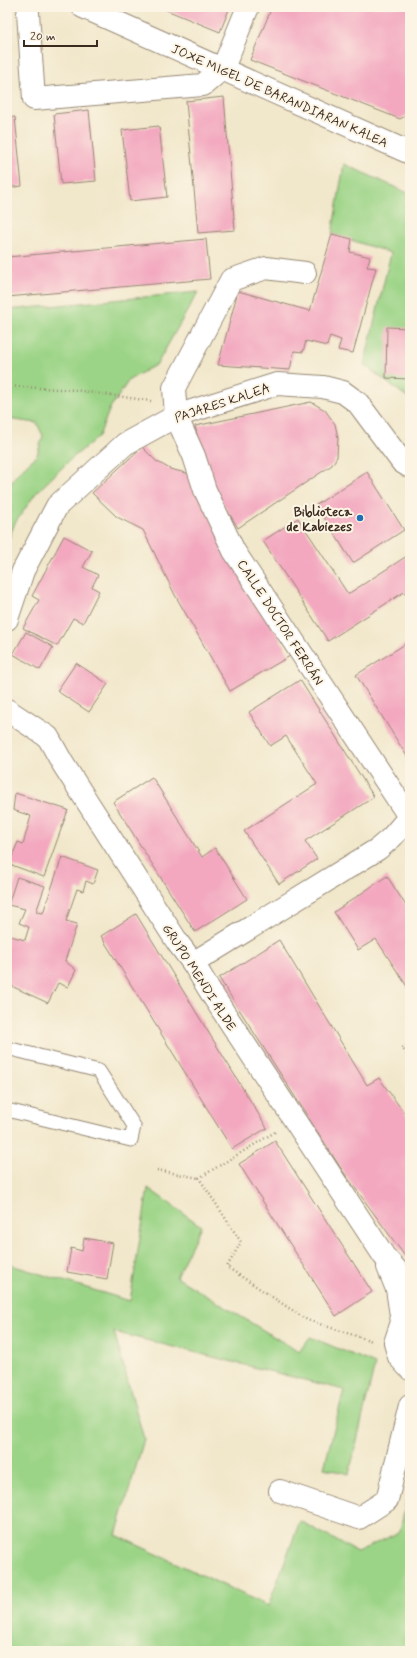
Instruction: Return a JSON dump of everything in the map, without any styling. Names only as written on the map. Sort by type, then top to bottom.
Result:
[{"type":"street","name":"JOXE MIGEL DE BARANDIARAN KALEA","points":[[83,7],[223,68],[410,153]]},
{"type":"street","points":[[28,13],[34,99],[203,85],[223,68],[248,7]]},
{"type":"street","points":[[176,416],[174,388],[232,280],[266,268],[305,273]]},
{"type":"street","name":"PAJARES KALEA","points":[[7,619],[23,571],[57,506],[125,444],[176,416],[278,384],[323,387],[343,392],[358,403],[402,462],[410,467]]},
{"type":"street","name":"CALLE DOCTOR FERRÁN","points":[[176,416],[194,456],[204,490],[234,551],[410,818]]},
{"type":"street","name":"GRUPO MENDI ALDE","points":[[7,710],[48,737],[63,764],[178,943],[193,963],[215,999],[384,1256],[410,1285]]},
{"type":"street","points":[[193,963],[378,849],[410,818]]},
{"type":"street","name":"GRUPO MENDI ALDE","points":[[384,1256],[397,1289],[402,1322],[395,1343],[399,1357],[410,1369]]},
{"type":"street","points":[[280,1491],[359,1518],[387,1500],[410,1406]]},
{"type":"lane","points":[[7,1048],[99,1071],[134,1126],[131,1140],[7,1110]]},
{"type":"path","points":[[7,386],[75,390],[151,402]]},
{"type":"path","points":[[410,1043],[402,1048],[410,1058]]},
{"type":"path","points":[[157,1170],[199,1178],[275,1132]]},
{"type":"path","points":[[199,1178],[241,1242],[227,1267],[307,1320],[379,1344]]},
{"type":"green space","points":[[344,164],[410,194],[410,399],[364,365],[391,253],[332,234]]},
{"type":"green space","points":[[198,292],[157,364],[129,380],[110,408],[99,436],[71,459],[36,493],[15,523],[7,543],[7,489],[17,474],[37,455],[43,436],[37,423],[7,419],[7,310]]},
{"type":"green space","points":[[148,1188],[201,1226],[176,1277],[299,1352],[310,1337],[375,1364],[349,1474],[324,1468],[344,1390],[114,1332],[144,1439],[116,1535],[268,1606],[300,1521],[357,1552],[400,1532],[410,1481],[410,1651],[7,1651],[7,1259],[14,1266],[130,1301]]},
{"type":"building","points":[[159,7],[230,7],[220,32]]},
{"type":"building","points":[[272,7],[410,7],[410,113],[400,119],[250,60]]},
{"type":"building","points":[[224,97],[235,230],[198,233],[186,101]]},
{"type":"building","points":[[89,110],[96,181],[61,184],[54,114]]},
{"type":"building","points":[[15,117],[22,186],[7,188],[7,118]]},
{"type":"building","points":[[159,126],[167,197],[130,201],[122,130]]},
{"type":"building","points":[[332,234],[352,239],[350,252],[370,257],[367,267],[376,268],[353,353],[338,350],[341,340],[330,336],[327,346],[306,341],[303,352],[294,351],[290,370],[218,365],[238,291],[310,311]]},
{"type":"building","points":[[206,239],[210,279],[7,297],[7,257]]},
{"type":"building","points":[[387,327],[410,328],[410,379],[386,378]]},
{"type":"building","points":[[311,402],[325,410],[335,424],[338,438],[337,457],[332,465],[238,528],[207,477],[195,426]]},
{"type":"building","points":[[142,447],[156,461],[170,469],[194,475],[226,548],[290,656],[230,691],[175,595],[143,530],[117,517],[92,493]]},
{"type":"building","name":"Biblioteca de Kabiezes","points":[[367,472],[404,530],[353,563],[316,505]]},
{"type":"building","points":[[298,518],[348,594],[410,554],[410,601],[404,592],[328,641],[263,541]]},
{"type":"building","points":[[64,536],[92,551],[83,567],[98,575],[92,587],[99,591],[83,623],[73,618],[57,646],[23,628],[39,600],[32,596]]},
{"type":"building","points":[[26,632],[53,647],[40,670],[13,654]]},
{"type":"building","points":[[410,641],[410,761],[356,675]]},
{"type":"building","points":[[76,663],[108,684],[89,712],[57,691]]},
{"type":"building","points":[[300,680],[374,797],[305,841],[317,859],[279,884],[244,831],[317,784],[286,736],[270,746],[249,712]]},
{"type":"building","points":[[152,777],[202,857],[215,848],[247,899],[195,932],[113,802]]},
{"type":"building","points":[[15,793],[68,810],[44,877],[9,864],[18,842],[23,844],[31,816],[13,810]]},
{"type":"building","points":[[62,857],[98,870],[93,884],[86,881],[83,891],[77,889],[66,921],[77,924],[65,961],[76,970],[68,987],[58,983],[48,1003],[7,984],[7,935],[25,940],[29,927],[19,923],[25,909],[8,905],[17,877],[45,886],[36,912],[43,913]]},
{"type":"building","points":[[387,876],[410,912],[410,991],[376,939],[358,950],[334,912]]},
{"type":"building","points":[[136,914],[267,1128],[232,1149],[101,936]]},
{"type":"building","points":[[279,940],[367,1085],[379,1078],[410,1121],[410,1263],[342,1170],[219,978]]},
{"type":"building","points":[[275,1141],[372,1292],[336,1316],[239,1164]]},
{"type":"building","points":[[84,1238],[113,1243],[107,1279],[67,1272],[71,1248],[82,1251]]},
{"type":"place","name":"Biblioteca de Kabiezes","points":[[360,518]]}]
